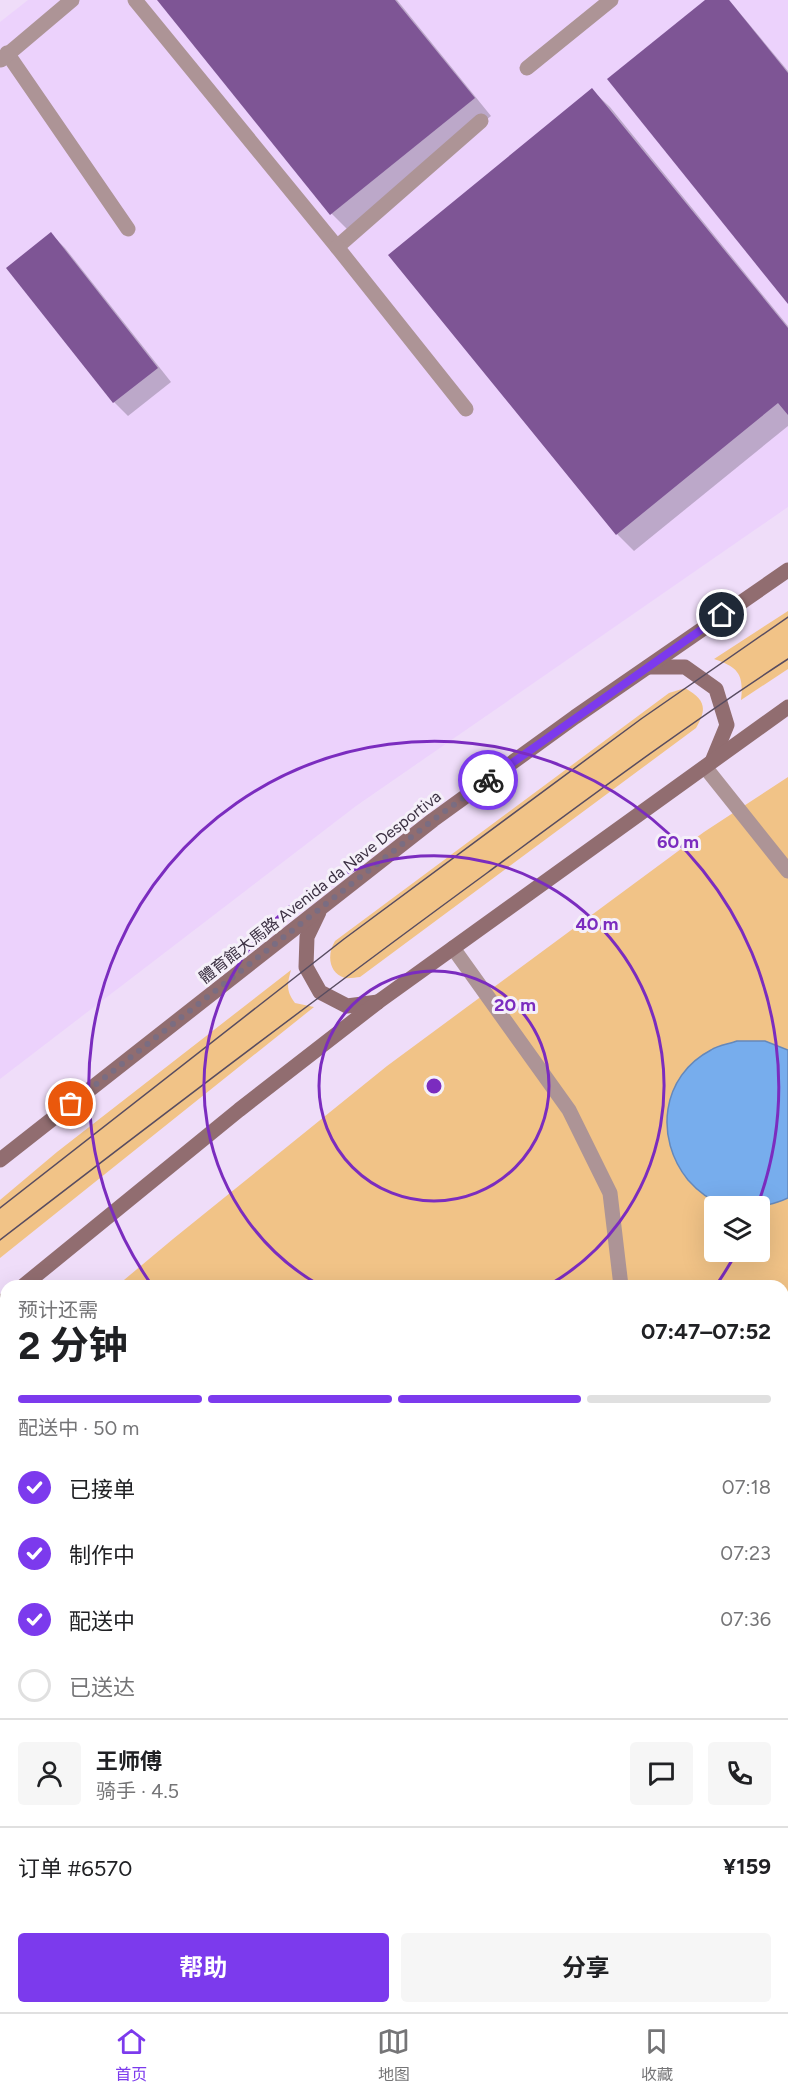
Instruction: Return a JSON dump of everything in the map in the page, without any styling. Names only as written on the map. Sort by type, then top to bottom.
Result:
[{"type":"main road","name":"體育館大馬路 Avenida da Nave Desportiva","points":[[0,1160],[433,820],[788,570]]},
{"type":"main road","points":[[648,668],[685,667],[716,688],[727,725],[709,763]]},
{"type":"main road","points":[[30,1280],[239,1110],[378,1002],[788,707]]},
{"type":"main road","points":[[321,908],[307,937],[306,966],[321,992],[347,1006],[378,1002]]},
{"type":"lane","points":[[72,0],[3,57],[128,229]]},
{"type":"lane","points":[[135,0],[466,409]]},
{"type":"lane","points":[[527,68],[611,0]]},
{"type":"lane","points":[[337,247],[482,121]]},
{"type":"lane","points":[[709,763],[788,871]]},
{"type":"lane","points":[[453,948],[569,1110],[609,1193],[620,1280]]},
{"type":"shaded area","points":[[28,0],[788,0],[788,507],[356,806],[0,1079],[0,22]]},
{"type":"shaded area","points":[[788,611],[788,669],[741,700],[742,691],[738,673],[729,665],[714,659]]},
{"type":"shaded area","points":[[685,688],[701,701],[703,710],[696,728],[360,977],[345,978],[335,972],[330,957],[335,941],[669,693]]},
{"type":"shaded area","points":[[788,777],[788,1280],[124,1280],[387,1066],[704,832]]},
{"type":"shaded area","points":[[291,970],[288,987],[292,999],[295,1003],[314,1007],[0,1258],[0,1200],[57,1152]]},
{"type":"water","points":[[737,1041],[765,1041],[788,1050],[788,1198],[770,1204],[770,1196],[706,1196],[688,1180],[677,1163],[670,1146],[667,1127],[668,1109],[673,1091],[682,1075],[694,1061],[720,1046]]},
{"type":"building","points":[[157,0],[395,0],[475,98],[330,215]]},
{"type":"building","points":[[705,0],[729,0],[788,73],[788,304],[607,79]]},
{"type":"building","points":[[592,88],[788,328],[788,415],[778,403],[616,535],[388,255]]},
{"type":"building","points":[[51,232],[158,368],[113,403],[6,268]]},
{"type":"tram line","points":[[0,1208],[344,939],[641,719],[788,617]]},
{"type":"tram line","points":[[0,1240],[426,918],[711,710],[788,659]]},
{"type":"way so far","points":[[71,1104],[433,820],[488,780]]},
{"type":"route","points":[[488,780],[722,615]]}]
